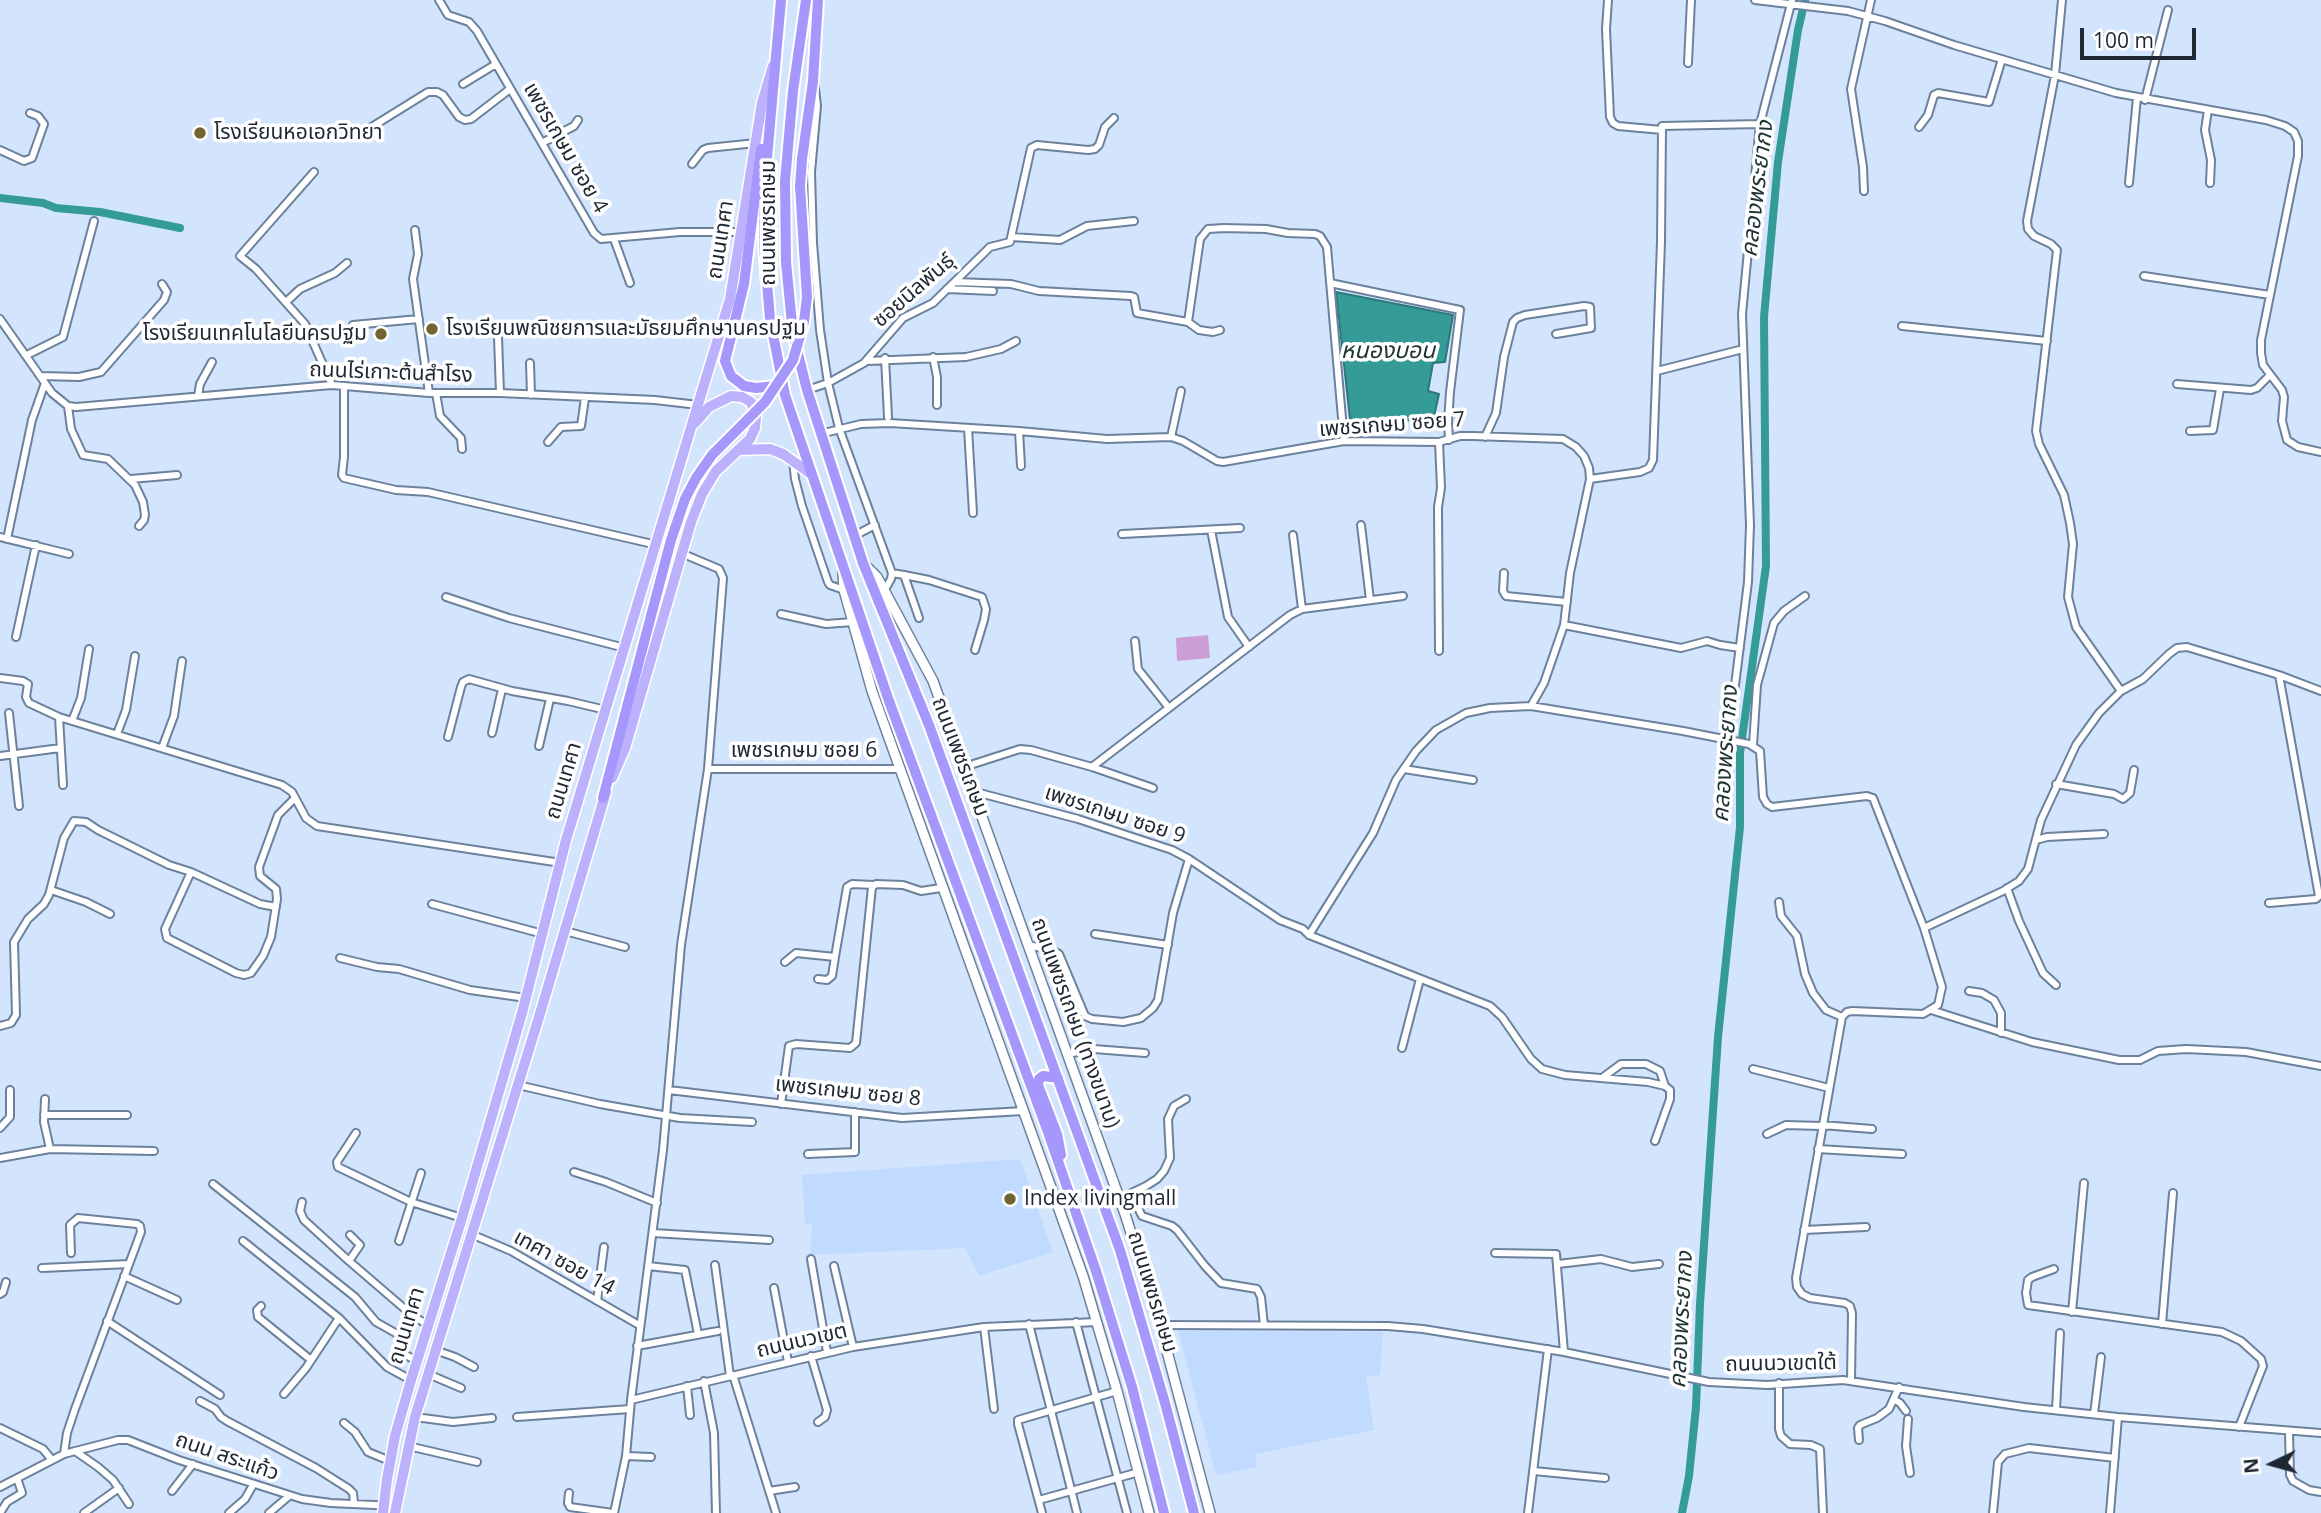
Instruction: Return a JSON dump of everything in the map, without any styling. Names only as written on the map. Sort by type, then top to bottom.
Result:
[{"type":"highway","name":"ถนนเพชรเกษม","points":[[782,0],[765,180],[764,246],[770,319],[785,395],[894,714],[1062,1172],[1132,1387],[1164,1513]]},
{"type":"highway","name":"ถนนเพชรเกษม","points":[[806,0],[793,91],[785,181],[786,262],[793,334],[807,390],[863,563],[929,725],[1124,1263],[1162,1390],[1194,1513]]},
{"type":"highway","points":[[603,798],[671,540],[685,499],[712,456],[765,401],[793,360],[804,322],[807,272],[801,216],[802,159],[813,81],[818,0]]},
{"type":"highway","points":[[771,115],[758,168],[744,284],[724,361],[727,371],[735,381],[744,386],[775,386]]},
{"type":"highway","points":[[1058,1078],[1043,1076],[1038,1085],[1057,1134],[1062,1172]]},
{"type":"main road","name":"ถนนเทศา","points":[[383,1509],[390,1461],[411,1380],[462,1218],[539,954],[561,863],[730,299],[755,143],[769,75],[776,60]]},
{"type":"main road","name":"ถนนเทศา","points":[[395,1509],[415,1417],[435,1350],[539,1017],[603,798],[625,748],[681,553],[702,494],[716,471],[750,439],[756,417],[751,402],[732,396],[709,407],[694,425]]},
{"type":"main road","points":[[739,450],[769,449],[783,454],[811,474]]},
{"type":"main road","points":[[842,562],[844,590],[873,691],[1068,1231],[1117,1391],[1149,1513]]},
{"type":"main road","name":"ถนนเพชรเกษม (ทางขนาน)","points":[[863,563],[877,577],[933,681],[1119,1199],[1160,1325],[1210,1513]]},
{"type":"main road","points":[[539,954],[556,959]]},
{"type":"main road","points":[[522,1013],[539,1017]]},
{"type":"street","name":"เพชรเกษม ซอย 4","points":[[439,0],[448,15],[469,22],[477,31],[594,233],[601,239],[680,232],[742,232]]},
{"type":"street","points":[[1608,0],[1606,29],[1610,117],[1613,124],[1619,126],[1662,130]]},
{"type":"street","points":[[1688,63],[1691,0]]},
{"type":"street","points":[[1755,0],[1793,2],[1848,11],[2116,93],[2266,120],[2294,132],[2298,141],[2298,156],[2261,340],[2263,365],[2278,384],[2284,397],[2283,421],[2287,440],[2298,447],[2321,452]]},
{"type":"street","points":[[1864,191],[1851,89],[1871,0]]},
{"type":"street","points":[[2062,0],[2056,75],[2027,220],[2028,229],[2034,236],[2057,250],[2036,431],[2039,444],[2064,495],[2070,523],[2073,544],[2068,597],[2076,626],[2121,691]]},
{"type":"street","points":[[1728,740],[1748,582],[1750,525],[1742,349],[1744,290],[1760,124],[1793,2]]},
{"type":"street","points":[[2145,100],[2168,10]]},
{"type":"street","points":[[1919,127],[1928,115],[1934,95],[1938,93],[1989,102],[2002,59]]},
{"type":"street","points":[[463,84],[496,64]]},
{"type":"street","points":[[813,81],[817,106],[811,172],[820,330],[828,383],[839,428],[892,573],[884,591]]},
{"type":"street","points":[[370,128],[428,92],[443,95],[459,117],[465,120],[471,119],[510,89]]},
{"type":"street","points":[[2129,183],[2137,97]]},
{"type":"street","points":[[2208,110],[2205,131],[2211,160],[2210,183]]},
{"type":"street","points":[[0,150],[24,161],[32,158],[44,124],[38,116],[30,113]]},
{"type":"street","points":[[1114,118],[1105,127],[1095,149],[1037,145],[1031,148],[1011,240],[1060,240],[1087,226],[1134,221]]},
{"type":"street","points":[[542,144],[574,126],[578,120]]},
{"type":"street","points":[[1531,706],[1544,683],[1564,625],[1580,521],[1590,479],[1640,472],[1649,467],[1653,460],[1662,126],[1760,124]]},
{"type":"street","points":[[692,164],[703,150],[708,148],[755,143]]},
{"type":"street","points":[[314,172],[240,256],[256,269],[305,324],[332,385]]},
{"type":"street","points":[[27,355],[63,337],[94,221]]},
{"type":"street","points":[[1188,322],[1199,243],[1201,235],[1208,229],[1266,229],[1320,236],[1327,247],[1344,441]]},
{"type":"street","points":[[415,230],[418,254],[414,279],[433,393],[440,416],[461,438],[462,449]]},
{"type":"street","points":[[614,239],[630,283]]},
{"type":"street","name":"ซอยนิลพันธุ์","points":[[807,390],[828,383],[867,360],[903,318],[933,303],[990,247],[1011,240]]},
{"type":"street","points":[[286,302],[300,289],[335,273],[347,263]]},
{"type":"street","points":[[2144,276],[2270,295]]},
{"type":"street","points":[[955,282],[1011,284],[1039,291],[1130,296],[1134,297],[1137,313],[1188,322],[1199,330],[1220,330]]},
{"type":"street","points":[[1330,283],[1461,310],[1450,392],[1449,440]]},
{"type":"street","points":[[41,376],[79,377],[101,372],[158,308],[167,292],[162,284]]},
{"type":"street","points":[[947,289],[993,290]]},
{"type":"street","points":[[1485,437],[1496,413],[1504,356],[1513,323],[1517,318],[1525,314],[1590,307],[1591,328],[1556,334]]},
{"type":"street","points":[[0,319],[45,383],[59,400],[68,405],[71,429],[83,455],[108,458],[131,479],[139,492],[145,515],[139,526]]},
{"type":"street","points":[[352,325],[419,319]]},
{"type":"street","points":[[1902,326],[2047,341]]},
{"type":"street","points":[[498,337],[500,393]]},
{"type":"street","points":[[867,360],[965,357],[1001,349],[1016,341]]},
{"type":"street","points":[[1657,371],[1742,349]]},
{"type":"street","points":[[933,357],[937,377],[937,405]]},
{"type":"street","points":[[885,358],[888,417]]},
{"type":"street","points":[[198,396],[200,384],[212,362]]},
{"type":"street","points":[[530,363],[531,395]]},
{"type":"street","points":[[2177,384],[2251,390],[2257,388],[2270,375]]},
{"type":"street","points":[[45,383],[32,420],[4,538],[69,554]]},
{"type":"street","name":"ถนนไร่เกาะต้นสำโรง","points":[[68,405],[76,407],[332,385],[433,393],[500,393],[655,400],[698,405]]},
{"type":"street","points":[[344,386],[344,478],[396,490],[428,492],[657,545]]},
{"type":"street","points":[[2190,431],[2213,430],[2220,389]]},
{"type":"street","points":[[820,434],[861,424],[890,423],[1107,439],[1171,436],[1181,391]]},
{"type":"street","points":[[548,442],[561,427],[581,426],[585,398]]},
{"type":"street","points":[[968,428],[973,513]]},
{"type":"street","points":[[1019,431],[1021,466]]},
{"type":"street","name":"เพชรเกษม ซอย 7","points":[[1171,436],[1223,462],[1344,441],[1439,442],[1460,436],[1563,439],[1584,456],[1590,479]]},
{"type":"street","points":[[1439,442],[1439,650]]},
{"type":"street","points":[[793,461],[802,506],[828,582],[830,586],[844,590]]},
{"type":"street","points":[[131,479],[177,475]]},
{"type":"street","points":[[854,536],[875,525]]},
{"type":"street","points":[[1361,525],[1370,600]]},
{"type":"street","points":[[1122,534],[1240,528]]},
{"type":"street","points":[[1212,530],[1228,617],[1249,647]]},
{"type":"street","points":[[1293,535],[1303,609]]},
{"type":"street","points":[[16,637],[36,545]]},
{"type":"street","points":[[569,1493],[569,1507],[613,1513],[626,1456],[639,1325],[657,1203],[681,945],[708,769],[723,578],[719,569],[681,553]]},
{"type":"street","points":[[892,573],[929,580],[982,597],[986,609],[975,650]]},
{"type":"street","points":[[1504,573],[1503,591],[1506,596],[1567,602]]},
{"type":"street","points":[[904,575],[919,618]]},
{"type":"street","points":[[1092,767],[1290,615],[1303,609],[1403,596]]},
{"type":"street","points":[[1751,745],[1757,685],[1774,623],[1784,611],[1805,596]]},
{"type":"street","points":[[446,597],[509,618],[625,648]]},
{"type":"street","points":[[781,614],[826,624],[853,622]]},
{"type":"street","points":[[1564,625],[1681,648],[1707,641],[1740,648]]},
{"type":"street","points":[[1135,641],[1138,668],[1168,708]]},
{"type":"street","points":[[1924,928],[2018,881],[2028,869],[2042,820],[2056,785],[2079,741],[2099,713],[2121,691],[2143,679],[2177,648],[2195,649],[2321,691]]},
{"type":"street","points":[[72,721],[80,698],[89,649]]},
{"type":"street","points":[[117,734],[126,710],[135,656]]},
{"type":"street","points":[[162,748],[174,716],[182,661]]},
{"type":"street","points":[[2269,903],[2316,899],[2319,896],[2279,675]]},
{"type":"street","points":[[0,678],[28,684],[26,697],[29,703],[59,717],[282,785],[295,798],[306,818],[321,827],[561,863]]},
{"type":"street","points":[[448,737],[463,682],[469,679],[502,689],[606,710]]},
{"type":"street","points":[[492,733],[502,689]]},
{"type":"street","points":[[539,746],[550,699]]},
{"type":"street","points":[[1309,935],[1373,833],[1396,780],[1423,741],[1460,715],[1490,708],[1531,706],[1751,745],[1760,751],[1763,797],[1772,807],[1867,796],[1873,798],[1924,928],[1942,987],[1938,1005],[1923,1014],[1852,1011],[1842,1017],[1796,1278],[1797,1287],[1802,1294],[1850,1306],[1853,1313],[1851,1381]]},
{"type":"street","points":[[9,713],[19,806]]},
{"type":"street","points":[[59,717],[63,785]]},
{"type":"street","points":[[0,756],[60,748]]},
{"type":"street","points":[[964,767],[1020,749],[1031,750],[1153,788]]},
{"type":"street","name":"เพชรเกษม ซอย 6","points":[[708,769],[899,769]]},
{"type":"street","points":[[1404,769],[1473,780]]},
{"type":"street","points":[[2056,785],[2114,794],[2123,799],[2130,793],[2134,770]]},
{"type":"street","name":"เพชรเกษม ซอย 9","points":[[972,791],[1078,819],[1172,850],[1280,920],[1303,929],[1309,935],[1495,1010],[1539,1068],[1565,1075],[1648,1082],[1665,1086]]},
{"type":"street","points":[[191,872],[165,934],[170,940],[236,973],[247,975],[259,963],[271,937],[276,908],[276,889],[260,876],[259,867],[278,815],[295,798]]},
{"type":"street","points":[[0,1026],[11,1023],[16,1015],[14,942],[28,919],[44,904],[51,890],[68,829],[74,821],[86,822],[169,865],[191,872],[260,904],[276,908]]},
{"type":"street","points":[[2036,839],[2104,834]]},
{"type":"street","points":[[1028,945],[1059,954],[1086,1016],[1123,1022],[1141,1018],[1158,1000],[1173,913],[1189,859]]},
{"type":"street","points":[[818,979],[827,980],[832,976],[847,887],[852,884],[903,885],[921,891],[942,888]]},
{"type":"street","points":[[781,1104],[789,1046],[796,1044],[850,1048],[856,1043],[874,885]]},
{"type":"street","points":[[2007,888],[2043,973],[2056,985]]},
{"type":"street","points":[[51,890],[110,914]]},
{"type":"street","points":[[1779,902],[1781,916],[1797,936],[1805,974],[1813,993],[1826,1010],[1842,1017]]},
{"type":"street","points":[[432,904],[544,934]]},
{"type":"street","points":[[565,931],[625,947]]},
{"type":"street","points":[[1096,934],[1168,945]]},
{"type":"street","points":[[785,962],[796,953],[835,957]]},
{"type":"street","points":[[340,958],[398,969],[470,990],[526,998]]},
{"type":"street","points":[[1402,1048],[1420,979]]},
{"type":"street","points":[[1969,991],[1982,993],[1994,1000],[2000,1013],[2001,1033]]},
{"type":"street","points":[[1931,1010],[2001,1033],[2070,1051],[2119,1060],[2140,1060],[2158,1051],[2186,1049],[2246,1052],[2321,1066]]},
{"type":"street","points":[[1067,1054],[1094,1049],[1145,1054]]},
{"type":"street","points":[[1602,1078],[1621,1065],[1646,1064],[1660,1071],[1665,1086],[1670,1090],[1670,1099],[1655,1141]]},
{"type":"street","points":[[1754,1069],[1829,1088]]},
{"type":"street","points":[[518,1085],[666,1116],[700,1121],[752,1122]]},
{"type":"street","points":[[0,1128],[10,1117],[10,1090]]},
{"type":"street","name":"เพชรเกษม ซอย 8","points":[[669,1090],[911,1119],[1023,1111]]},
{"type":"street","points":[[46,1099],[44,1130],[50,1149]]},
{"type":"street","points":[[1119,1199],[1157,1179],[1164,1171],[1170,1158],[1168,1119],[1174,1107],[1186,1099]]},
{"type":"street","points":[[808,1154],[855,1152],[855,1112]]},
{"type":"street","points":[[44,1115],[127,1115]]},
{"type":"street","points":[[1767,1134],[1786,1125],[1872,1129]]},
{"type":"street","points":[[356,1133],[337,1162],[338,1167],[411,1202],[462,1218]]},
{"type":"street","points":[[0,1158],[50,1149],[154,1151]]},
{"type":"street","points":[[1818,1149],[1902,1154]]},
{"type":"street","points":[[574,1172],[657,1203]]},
{"type":"street","points":[[399,1241],[421,1173]]},
{"type":"street","points":[[2072,1312],[2084,1183]]},
{"type":"street","points":[[213,1184],[355,1297],[370,1317],[399,1335],[400,1352],[417,1361]]},
{"type":"street","points":[[2162,1325],[2173,1193]]},
{"type":"street","points":[[1132,1194],[1142,1216],[1178,1230],[1221,1283],[1257,1289],[1261,1297],[1264,1325]]},
{"type":"street","points":[[302,1202],[300,1211],[304,1220],[413,1316],[428,1325]]},
{"type":"street","points":[[64,1454],[67,1433],[141,1232],[140,1226],[78,1218],[70,1225],[71,1253]]},
{"type":"street","points":[[1804,1230],[1866,1227]]},
{"type":"street","points":[[653,1233],[769,1240]]},
{"type":"street","points":[[349,1261],[360,1245],[350,1234]]},
{"type":"street","name":"เทศา ซอย 14","points":[[471,1234],[511,1251],[639,1325]]},
{"type":"street","points":[[243,1241],[339,1318],[387,1367],[411,1380]]},
{"type":"street","points":[[597,1301],[604,1247]]},
{"type":"street","points":[[1495,1253],[1553,1252],[1558,1258],[1564,1352]]},
{"type":"street","points":[[811,1259],[827,1352]]},
{"type":"street","points":[[1558,1264],[1601,1259],[1632,1267],[1659,1264]]},
{"type":"street","points":[[42,1268],[129,1264]]},
{"type":"street","points":[[715,1265],[732,1376],[776,1513]]},
{"type":"street","points":[[648,1266],[685,1270],[698,1334]]},
{"type":"street","points":[[834,1266],[853,1347]]},
{"type":"street","points":[[2054,1269],[2028,1280],[2028,1304],[2222,1332],[2241,1341],[2263,1362],[2262,1371],[2239,1427]]},
{"type":"street","points":[[124,1276],[177,1300]]},
{"type":"street","points":[[0,1294],[6,1282]]},
{"type":"street","points":[[774,1288],[788,1362]]},
{"type":"street","points":[[261,1306],[257,1310],[258,1317],[311,1360]]},
{"type":"street","points":[[284,1394],[339,1318]]},
{"type":"street","points":[[107,1321],[220,1395]]},
{"type":"street","points":[[1076,1322],[1128,1513]]},
{"type":"street","name":"ถนนนวเขต","points":[[631,1400],[853,1347],[984,1328],[1097,1322]]},
{"type":"street","points":[[1029,1324],[1077,1513]]},
{"type":"street","name":"ถนนนวเขตใต้","points":[[1160,1325],[1399,1326],[1548,1349],[1709,1382],[1742,1385],[1851,1381],[2118,1417],[2321,1433]]},
{"type":"street","points":[[984,1328],[994,1409]]},
{"type":"street","points":[[637,1346],[718,1331]]},
{"type":"street","points":[[2056,1410],[2060,1332]]},
{"type":"street","points":[[1528,1513],[1548,1349]]},
{"type":"street","points":[[435,1350],[474,1367]]},
{"type":"street","points":[[811,1356],[827,1410],[825,1417],[818,1422]]},
{"type":"street","points":[[2094,1414],[2101,1357]]},
{"type":"street","points":[[428,1374],[461,1388]]},
{"type":"street","points":[[704,1381],[714,1433],[716,1513]]},
{"type":"street","points":[[1779,1383],[1781,1436],[1790,1444],[1820,1448],[1823,1513]]},
{"type":"street","points":[[687,1386],[690,1415]]},
{"type":"street","points":[[1859,1440],[1860,1425],[1881,1415],[1892,1406],[1899,1387]]},
{"type":"street","points":[[1042,1513],[1018,1422],[1021,1418],[1117,1391]]},
{"type":"street","points":[[1895,1400],[1906,1410]]},
{"type":"street","points":[[200,1401],[215,1409],[227,1421],[316,1468],[349,1489],[353,1493],[354,1503]]},
{"type":"street","points":[[517,1417],[630,1409]]},
{"type":"street","points":[[415,1417],[453,1422],[492,1418]]},
{"type":"street","points":[[2110,1513],[2118,1417]]},
{"type":"street","points":[[1908,1419],[1906,1446],[1910,1473]]},
{"type":"street","points":[[344,1423],[355,1432],[368,1452],[390,1461]]},
{"type":"street","points":[[0,1428],[43,1449],[52,1460]]},
{"type":"street","points":[[2289,1430],[2290,1475],[2293,1481],[2309,1490],[2321,1492]]},
{"type":"street","name":"ถนน สระแก้ว","points":[[0,1487],[64,1454],[108,1441],[128,1440],[289,1496],[316,1502],[354,1503],[395,1509]]},
{"type":"street","points":[[408,1446],[477,1462]]},
{"type":"street","points":[[1993,1513],[1998,1462],[2005,1454],[2029,1448],[2115,1458]]},
{"type":"street","points":[[75,1451],[98,1467],[129,1504]]},
{"type":"street","points":[[626,1456],[651,1457]]},
{"type":"street","points":[[172,1491],[193,1464]]},
{"type":"street","points":[[1534,1471],[1605,1478]]},
{"type":"street","points":[[1039,1500],[1139,1472]]},
{"type":"street","points":[[0,1513],[7,1502],[22,1493],[17,1478]]},
{"type":"street","points":[[229,1513],[244,1499],[253,1485]]},
{"type":"street","points":[[769,1491],[795,1488]]},
{"type":"street","points":[[83,1513],[119,1489]]},
{"type":"street","points":[[269,1513],[289,1496]]},
{"type":"shaded area","points":[[1208,635],[1210,658],[1177,661],[1176,638]]},
{"type":"shaded area","points":[[1020,1159],[1053,1252],[979,1276],[965,1248],[810,1255],[812,1225],[805,1224],[802,1175]]},
{"type":"shaded area","points":[[1178,1331],[1383,1332],[1380,1375],[1366,1377],[1374,1430],[1255,1454],[1257,1467],[1216,1475]]},
{"type":"water","name":"หนองบอน","points":[[1336,292],[1453,315],[1445,362],[1433,363],[1428,391],[1439,394],[1433,421],[1350,419]]},
{"type":"waterway","name":"คลองพระยากง","points":[[1682,1513],[1696,1407],[1700,1304],[1718,1037],[1740,827],[1740,753],[1766,566],[1764,317],[1778,162],[1805,0]]},
{"type":"waterway","points":[[0,198],[43,203],[56,208],[100,212],[180,228]]},
{"type":"place","name":"โรงเรียนหอเอกวิทยา","points":[[200,133]]},
{"type":"place","name":"โรงเรียนพณิชยการและมัธยมศึกษานครปฐม","points":[[432,329]]},
{"type":"place","name":"โรงเรียนเทคโนโลยีนครปฐม","points":[[381,334]]},
{"type":"place","name":"Index livingmall","points":[[1010,1199]]}]
